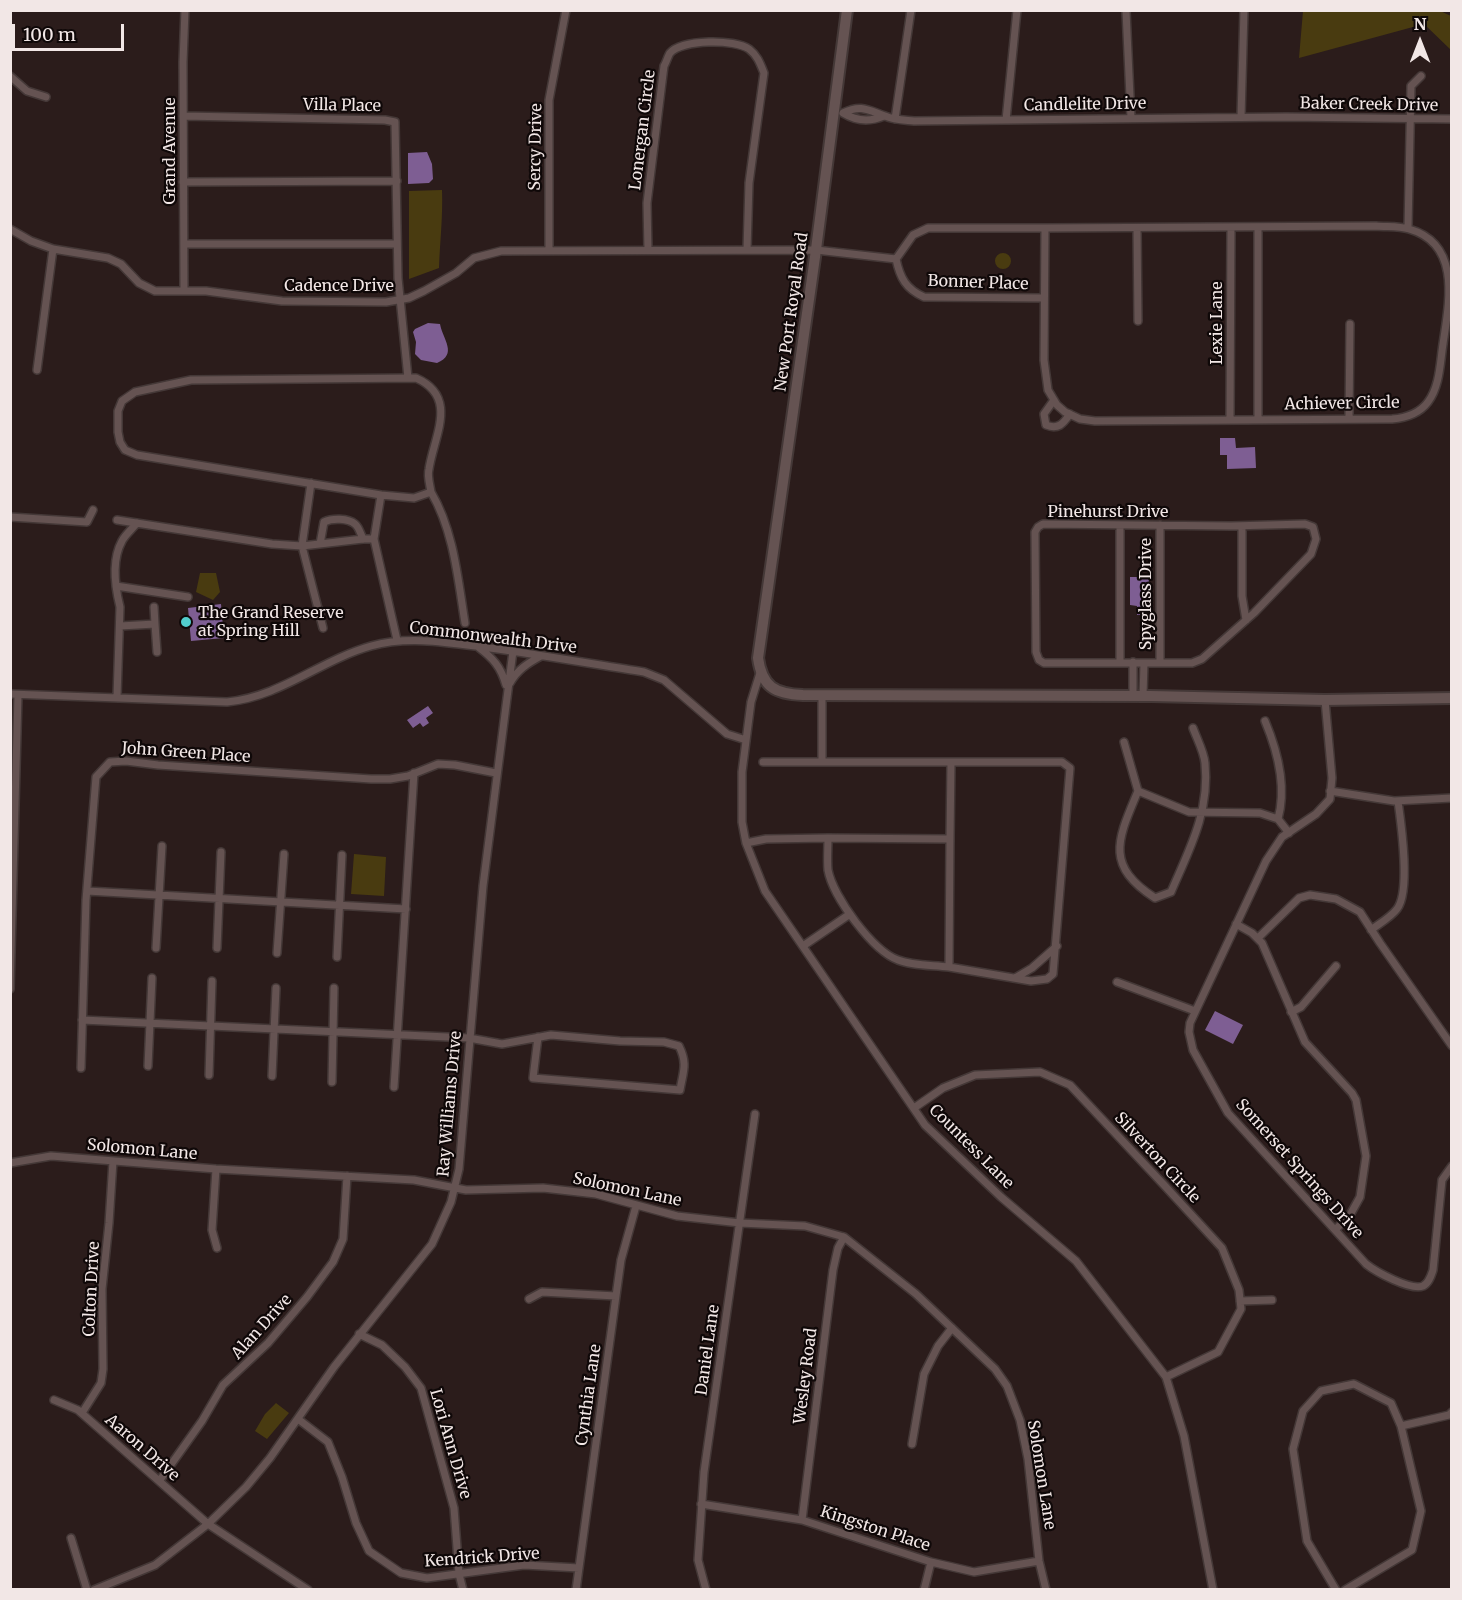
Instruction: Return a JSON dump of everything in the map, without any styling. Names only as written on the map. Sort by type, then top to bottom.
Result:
[{"type":"main road","name":"New Port Royal Road","points":[[760,673],[758,658],[763,617],[838,112],[847,10]]},
{"type":"main road","points":[[760,673],[771,687],[795,695],[1138,696],[1325,700],[1452,698]]},
{"type":"street","name":"Grand Avenue","points":[[184,291],[183,42],[185,10]]},
{"type":"street","name":"Sercy Drive","points":[[549,250],[549,100],[566,10]]},
{"type":"street","points":[[895,119],[911,10]]},
{"type":"street","points":[[1006,120],[1017,10]]},
{"type":"street","points":[[1241,117],[1244,10]]},
{"type":"street","points":[[1126,11],[1131,118]]},
{"type":"street","name":"Lonergan Circle","points":[[648,250],[647,203],[664,66],[670,53],[694,43],[737,43],[758,58],[764,73],[749,183],[747,250]]},
{"type":"street","points":[[10,76],[27,91],[46,97]]},
{"type":"street","points":[[1408,228],[1411,86],[1421,76]]},
{"type":"street","name":"Candlelite Drive","points":[[838,112],[854,108],[874,110],[884,116],[914,121],[1286,117]]},
{"type":"street","name":"Villa Place","points":[[183,117],[395,122],[397,244],[408,378]]},
{"type":"street","name":"Baker Creek Drive","points":[[1286,117],[1452,119]]},
{"type":"street","points":[[183,182],[397,181]]},
{"type":"street","name":"Achiever Circle","points":[[896,259],[913,235],[928,228],[1376,226],[1408,228],[1427,238],[1436,246],[1449,273],[1449,304],[1435,390],[1428,403],[1411,415],[1392,419],[1095,421],[1080,419],[1065,412],[1054,400]]},
{"type":"street","points":[[1045,228],[1044,360],[1048,390],[1054,400],[1044,414],[1046,425],[1059,427],[1070,414]]},
{"type":"street","points":[[1137,228],[1138,321]]},
{"type":"street","name":"Lexie Lane","points":[[1230,419],[1231,228]]},
{"type":"street","points":[[1258,228],[1258,419]]},
{"type":"street","name":"Cadence Drive","points":[[10,229],[31,241],[53,249],[108,258],[121,264],[139,283],[155,291],[206,291],[282,301],[386,302],[400,299],[424,291],[456,273],[474,258],[501,252],[816,250]]},
{"type":"street","points":[[184,244],[397,244]]},
{"type":"street","points":[[37,370],[53,249]]},
{"type":"street","points":[[816,250],[896,259]]},
{"type":"street","name":"Bonner Place","points":[[896,259],[902,280],[908,288],[924,297],[1044,298]]},
{"type":"street","points":[[1349,419],[1350,324]]},
{"type":"street","points":[[431,492],[414,498],[381,495],[137,455],[125,450],[120,442],[118,411],[122,401],[135,392],[191,380],[416,378],[426,382],[435,392],[441,406],[441,421],[428,472],[431,492],[440,507],[454,557],[465,623]]},
{"type":"street","points":[[310,483],[302,546],[323,628]]},
{"type":"street","points":[[381,495],[374,539],[397,640]]},
{"type":"street","points":[[10,518],[87,522],[93,510]]},
{"type":"street","points":[[320,544],[324,522],[330,519],[349,521],[356,525],[363,539]]},
{"type":"street","points":[[117,520],[272,544],[302,546],[374,539]]},
{"type":"street","points":[[117,697],[120,607],[116,586],[117,554],[122,541],[137,523]]},
{"type":"street","name":"Pinehurst Drive","points":[[1043,524],[1120,525],[1305,524],[1313,527],[1316,539],[1311,554],[1246,620],[1202,659],[1192,663],[1044,663],[1039,660],[1036,652],[1035,532],[1043,524]]},
{"type":"street","points":[[1120,525],[1120,662]]},
{"type":"street","name":"Spyglass Drive","points":[[1160,525],[1160,663]]},
{"type":"street","points":[[1242,525],[1242,596],[1246,620]]},
{"type":"street","points":[[116,586],[188,597]]},
{"type":"street","points":[[154,607],[158,652]]},
{"type":"street","points":[[120,626],[155,624]]},
{"type":"street","name":"Commonwealth Drive","points":[[14,694],[242,701],[272,692],[340,658],[370,646],[397,640],[477,646],[644,672],[664,680],[727,734],[746,741]]},
{"type":"street","points":[[477,646],[493,658],[503,673],[507,687]]},
{"type":"street","name":"Ray Williams Drive","points":[[94,1590],[155,1565],[208,1524],[246,1487],[270,1458],[359,1335],[432,1244],[444,1218],[459,1169],[483,886],[513,651]]},
{"type":"street","points":[[507,687],[520,669],[541,656]]},
{"type":"street","points":[[1133,662],[1138,696]]},
{"type":"street","points":[[1138,696],[1144,663]]},
{"type":"street","name":"Countess Lane","points":[[760,673],[751,702],[742,772],[742,822],[746,843],[765,891],[925,1125],[1002,1197],[1076,1261],[1166,1377],[1184,1436],[1213,1590]]},
{"type":"street","points":[[10,989],[14,694]]},
{"type":"street","points":[[822,695],[822,762]]},
{"type":"street","points":[[1325,700],[1332,778],[1330,791],[1398,801],[1450,798]]},
{"type":"street","points":[[1265,721],[1275,745],[1281,779],[1281,806],[1278,819]]},
{"type":"street","points":[[1124,742],[1138,791],[1122,828],[1119,857],[1136,885],[1155,898],[1170,892],[1200,826],[1205,785],[1205,761],[1192,728]]},
{"type":"street","name":"John Green Place","points":[[81,1068],[87,891],[96,777],[110,762],[126,761],[371,779],[390,779],[438,765],[455,765],[496,773]]},
{"type":"street","points":[[764,762],[1062,762],[1071,768],[1053,974],[1047,980],[1031,981],[899,961],[885,954],[873,944],[850,914],[832,884],[828,870],[828,838]]},
{"type":"street","points":[[949,967],[951,762]]},
{"type":"street","points":[[394,1088],[414,773]]},
{"type":"street","points":[[1138,791],[1189,812],[1260,813],[1278,819],[1289,832]]},
{"type":"street","name":"Somerset Springs Drive","points":[[1330,791],[1329,799],[1324,806],[1282,837],[1266,861],[1190,1023],[1189,1032],[1193,1050],[1228,1113],[1366,1264],[1376,1272],[1415,1288],[1425,1285],[1433,1270],[1442,1180],[1452,1166]]},
{"type":"street","points":[[1371,930],[1400,906],[1404,866],[1398,801]]},
{"type":"street","points":[[746,843],[766,839],[950,839]]},
{"type":"street","points":[[156,948],[162,846]]},
{"type":"street","points":[[217,948],[221,852]]},
{"type":"street","points":[[277,953],[284,854]]},
{"type":"street","points":[[337,957],[342,855]]},
{"type":"street","points":[[87,891],[406,909]]},
{"type":"street","points":[[1258,938],[1299,898],[1310,895],[1336,899],[1360,912],[1452,1047]]},
{"type":"street","points":[[803,946],[850,914]]},
{"type":"street","points":[[1236,924],[1258,938],[1308,1047],[1356,1100],[1366,1156],[1360,1197],[1350,1215],[1335,1230]]},
{"type":"street","points":[[1015,978],[1032,968],[1057,946]]},
{"type":"street","points":[[1291,1012],[1301,1007],[1336,966]]},
{"type":"street","points":[[148,1066],[152,978]]},
{"type":"street","points":[[209,1075],[212,981]]},
{"type":"street","points":[[1117,982],[1195,1011]]},
{"type":"street","points":[[272,1076],[276,988]]},
{"type":"street","points":[[332,1082],[334,988]]},
{"type":"street","points":[[82,1020],[470,1038],[502,1044],[538,1037],[551,1035],[664,1042],[679,1046],[684,1060],[685,1074],[680,1090],[533,1078],[538,1037]]},
{"type":"street","name":"Silverton Circle","points":[[914,1108],[943,1088],[975,1075],[1040,1072],[1070,1085],[1222,1248],[1239,1290],[1240,1301]]},
{"type":"street","name":"Daniel Lane","points":[[706,1590],[698,1560],[701,1504],[755,1114]]},
{"type":"street","name":"Solomon Lane","points":[[10,1163],[51,1156],[216,1169],[414,1180],[466,1190],[543,1188],[596,1194],[677,1216],[740,1223],[805,1226],[844,1237],[883,1267],[952,1328],[995,1369],[1007,1386],[1020,1420],[1028,1459],[1040,1561],[1046,1590]]},
{"type":"street","name":"Colton Drive","points":[[82,1413],[101,1383],[103,1369],[102,1289],[113,1161]]},
{"type":"street","points":[[216,1169],[212,1230],[217,1248]]},
{"type":"street","name":"Alan Drive","points":[[160,1480],[202,1421],[223,1385],[268,1343],[333,1262],[343,1239],[347,1176]]},
{"type":"street","name":"Cynthia Lane","points":[[576,1590],[621,1260],[636,1206]]},
{"type":"street","name":"Wesley Road","points":[[802,1520],[833,1270],[838,1248],[844,1237]]},
{"type":"street","points":[[529,1299],[542,1292],[616,1296]]},
{"type":"street","points":[[1166,1377],[1218,1352],[1241,1310],[1240,1301],[1272,1300]]},
{"type":"street","points":[[912,1444],[924,1374],[934,1352],[952,1328]]},
{"type":"street","name":"Lori Ann Drive","points":[[359,1335],[382,1345],[405,1367],[421,1388],[454,1508],[459,1574],[463,1590]]},
{"type":"street","points":[[1336,1590],[1308,1541],[1293,1449],[1303,1411],[1321,1391],[1354,1384],[1391,1403],[1401,1426],[1421,1510],[1412,1550],[1345,1590]]},
{"type":"street","name":"Aaron Drive","points":[[54,1400],[82,1413],[208,1524],[308,1590]]},
{"type":"street","points":[[1401,1426],[1449,1415],[1452,1412]]},
{"type":"street","name":"Kendrick Drive","points":[[298,1419],[328,1442],[356,1523],[369,1551],[401,1573],[428,1578],[524,1565],[579,1568]]},
{"type":"street","name":"Kingston Place","points":[[701,1504],[802,1520],[931,1562],[974,1572],[1040,1561]]},
{"type":"street","points":[[71,1538],[87,1590]]},
{"type":"street","points":[[924,1590],[931,1562]]},
{"type":"shaded area","points":[[1438,10],[1451,16],[1451,50],[1424,24],[1299,58],[1303,11]]},
{"type":"shaded area","points":[[427,152],[432,164],[433,179],[429,183],[408,184],[408,153]]},
{"type":"shaded area","points":[[442,190],[439,268],[409,279],[409,191]]},
{"type":"shaded area","points":[[1000,253],[1006,253],[1011,261],[1009,267],[1000,269],[995,264],[995,258]]},
{"type":"shaded area","points":[[428,323],[440,324],[448,346],[447,355],[437,363],[421,360],[415,354],[416,342],[413,332]]},
{"type":"shaded area","points":[[1220,438],[1235,438],[1236,448],[1255,447],[1256,468],[1227,469],[1227,455],[1220,455]]},
{"type":"shaded area","points":[[200,573],[216,573],[220,592],[213,600],[196,592]]},
{"type":"shaded area","points":[[1130,577],[1149,577],[1149,615],[1137,615],[1137,606],[1130,605]]},
{"type":"shaded area","points":[[221,604],[224,638],[191,641],[188,608]]},
{"type":"shaded area","points":[[428,706],[433,713],[426,718],[429,723],[423,727],[420,723],[413,728],[407,720]]},
{"type":"shaded area","points":[[354,854],[386,857],[384,896],[351,894]]},
{"type":"shaded area","points":[[1215,1011],[1243,1025],[1233,1044],[1205,1030]]},
{"type":"shaded area","points":[[276,1403],[289,1413],[267,1439],[255,1431],[265,1414]]},
{"type":"place","name":"The Grand Reserve at Spring Hill","points":[[186,622]]}]
